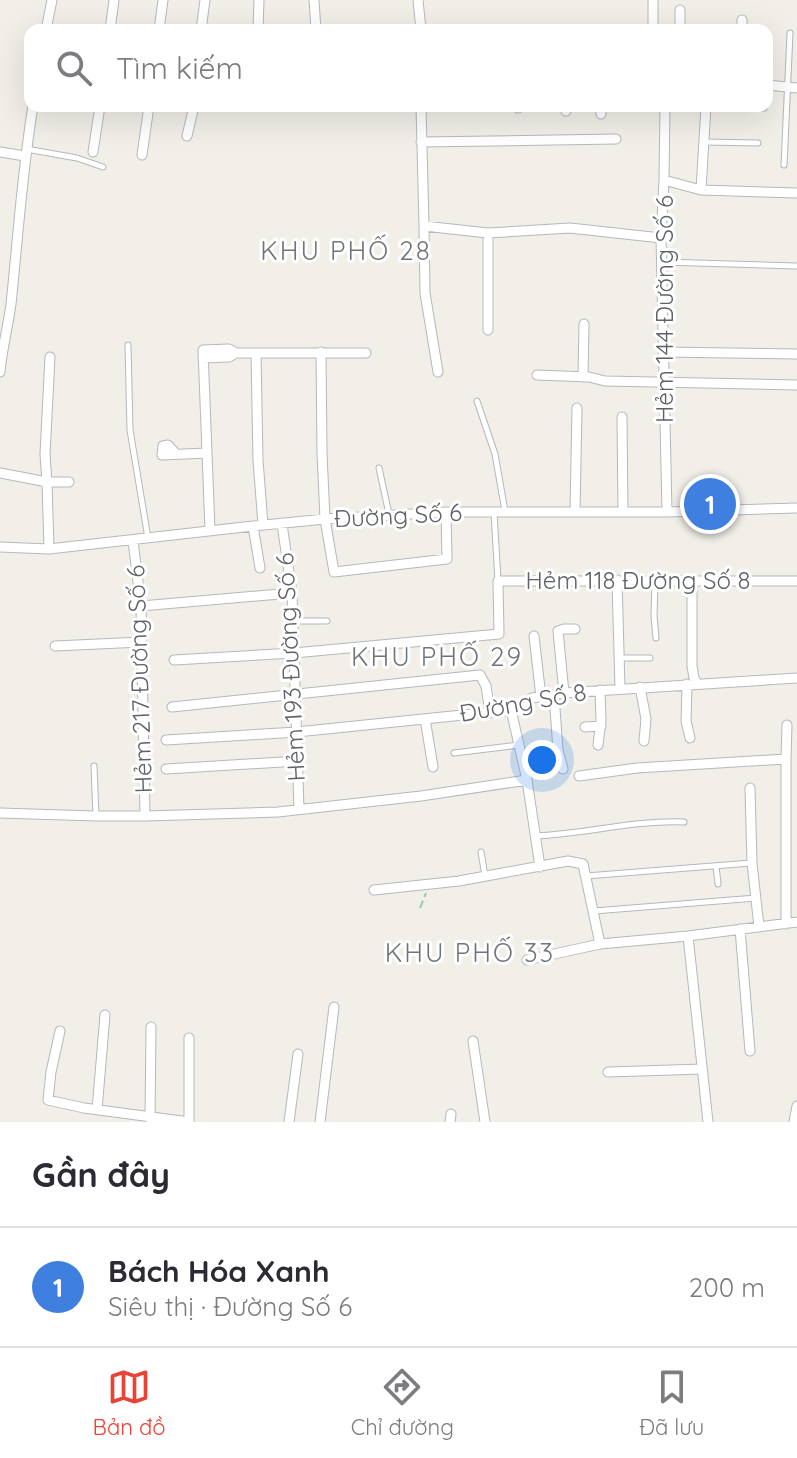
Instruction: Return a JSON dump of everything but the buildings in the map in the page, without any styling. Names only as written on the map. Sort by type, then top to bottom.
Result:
[{"type":"street","points":[[47,24],[52,0]]},
{"type":"street","points":[[112,24],[114,0]]},
{"type":"street","points":[[160,24],[163,0]]},
{"type":"street","points":[[202,24],[205,0]]},
{"type":"street","points":[[258,24],[259,0]]},
{"type":"street","points":[[314,0],[316,24]]},
{"type":"street","points":[[418,0],[420,24]]},
{"type":"street","points":[[653,0],[653,24]]},
{"type":"street","points":[[680,10],[680,24]]},
{"type":"street","points":[[0,372],[1,347],[11,306],[32,112]]},
{"type":"street","points":[[93,152],[99,112]]},
{"type":"street","points":[[142,155],[148,112]]},
{"type":"street","points":[[187,136],[193,112]]},
{"type":"street","points":[[421,112],[425,293],[438,372]]},
{"type":"street","name":"Hẻm 144 Đường Số 6","points":[[665,112],[661,238],[667,512]]},
{"type":"street","points":[[701,190],[706,112]]},
{"type":"street","points":[[421,142],[616,139]]},
{"type":"street","points":[[0,152],[26,152]]},
{"type":"street","points":[[664,180],[701,190],[797,193]]},
{"type":"street","points":[[424,226],[488,233],[570,228],[661,238]]},
{"type":"street","points":[[488,233],[488,330]]},
{"type":"street","points":[[583,377],[584,324]]},
{"type":"street","points":[[321,352],[325,519],[334,572],[447,559],[446,512]]},
{"type":"street","points":[[664,352],[797,354]]},
{"type":"street","points":[[210,530],[203,358],[229,357],[236,353],[366,353]]},
{"type":"street","points":[[256,353],[260,568]]},
{"type":"street","points":[[49,549],[45,454],[50,357]]},
{"type":"street","points":[[537,375],[605,381],[797,385]]},
{"type":"street","points":[[575,512],[577,408]]},
{"type":"street","points":[[622,417],[623,512]]},
{"type":"street","points":[[176,454],[207,453]]},
{"type":"street","points":[[0,473],[47,482],[69,482]]},
{"type":"street","name":"Đường Số 6","points":[[0,547],[49,549],[325,519],[446,512],[667,512],[797,508]]},
{"type":"street","name":"Hẻm 193 Đường Số 6","points":[[282,524],[292,593],[299,809]]},
{"type":"street","name":"Hẻm 217 Đường Số 6","points":[[133,541],[141,606],[145,816]]},
{"type":"street","points":[[690,738],[686,721],[694,678],[692,579]]},
{"type":"street","points":[[617,580],[620,688]]},
{"type":"street","name":"Hẻm 118 Đường Số 8","points":[[294,653],[499,634],[498,581],[797,581]]},
{"type":"street","points":[[141,606],[292,593]]},
{"type":"street","points":[[563,769],[558,750],[558,631],[575,629]]},
{"type":"street","points":[[534,636],[541,697]]},
{"type":"street","points":[[55,646],[141,642]]},
{"type":"street","points":[[174,660],[294,653]]},
{"type":"street","points":[[172,707],[480,675],[486,686],[490,713]]},
{"type":"street","name":"Đường Số 8","points":[[166,740],[297,732],[490,713],[511,710],[532,698],[620,688],[797,678]]},
{"type":"street","points":[[640,687],[646,719],[644,741]]},
{"type":"street","points":[[598,745],[600,690]]},
{"type":"street","points":[[511,710],[527,780],[540,867]]},
{"type":"street","points":[[425,719],[433,767]]},
{"type":"street","points":[[527,960],[600,944],[792,923],[787,725]]},
{"type":"street","points":[[585,727],[601,726]]},
{"type":"street","points":[[579,776],[637,768],[786,759]]},
{"type":"street","points":[[166,769],[298,761]]},
{"type":"street","points":[[0,813],[145,816],[299,809],[421,796],[527,780]]},
{"type":"street","points":[[750,788],[752,863],[759,927]]},
{"type":"street","points":[[374,890],[485,877],[568,861],[583,864],[600,944]]},
{"type":"street","points":[[740,929],[750,1051]]},
{"type":"street","points":[[688,936],[707,1122]]},
{"type":"street","points":[[320,1122],[334,1007]]},
{"type":"street","points":[[97,1110],[105,1015]]},
{"type":"street","points":[[150,1119],[151,1027]]},
{"type":"street","points":[[60,1031],[48,1100],[150,1119],[189,1122],[189,1038]]},
{"type":"street","points":[[473,1041],[485,1122]]},
{"type":"street","points":[[289,1122],[298,1054]]},
{"type":"street","points":[[608,1072],[702,1069]]},
{"type":"street","points":[[794,1122],[797,1106]]},
{"type":"lane","points":[[784,165],[792,87],[790,33]]},
{"type":"lane","points":[[704,142],[758,143]]},
{"type":"lane","points":[[26,152],[77,158],[103,167]]},
{"type":"lane","points":[[662,262],[797,266]]},
{"type":"lane","points":[[128,345],[130,430],[148,539]]},
{"type":"lane","points":[[477,401],[495,454],[500,511],[498,581]]},
{"type":"lane","points":[[379,468],[389,515]]},
{"type":"lane","points":[[655,580],[656,638]]},
{"type":"lane","points":[[293,621],[327,621]]},
{"type":"lane","points":[[619,658],[650,658]]},
{"type":"lane","points":[[454,753],[519,745]]},
{"type":"lane","points":[[94,766],[96,816]]},
{"type":"lane","points":[[536,836],[583,833],[663,821],[684,822]]},
{"type":"lane","points":[[481,852],[485,877]]},
{"type":"lane","points":[[586,876],[752,863]]},
{"type":"lane","points":[[716,866],[718,884]]},
{"type":"lane","points":[[592,911],[757,898]]},
{"type":"lane","points":[[95,1122],[97,1110]]},
{"type":"path","points":[[420,908],[429,884]]},
{"type":"place","name":"Bách Hóa Xanh","points":[[710,504]]},
{"type":"district","name":"KHU PHỐ 28","points":[[346,251]]},
{"type":"district","name":"KHU PHỐ 29","points":[[437,657]]},
{"type":"district","name":"KHU PHỐ 33","points":[[470,953]]}]
